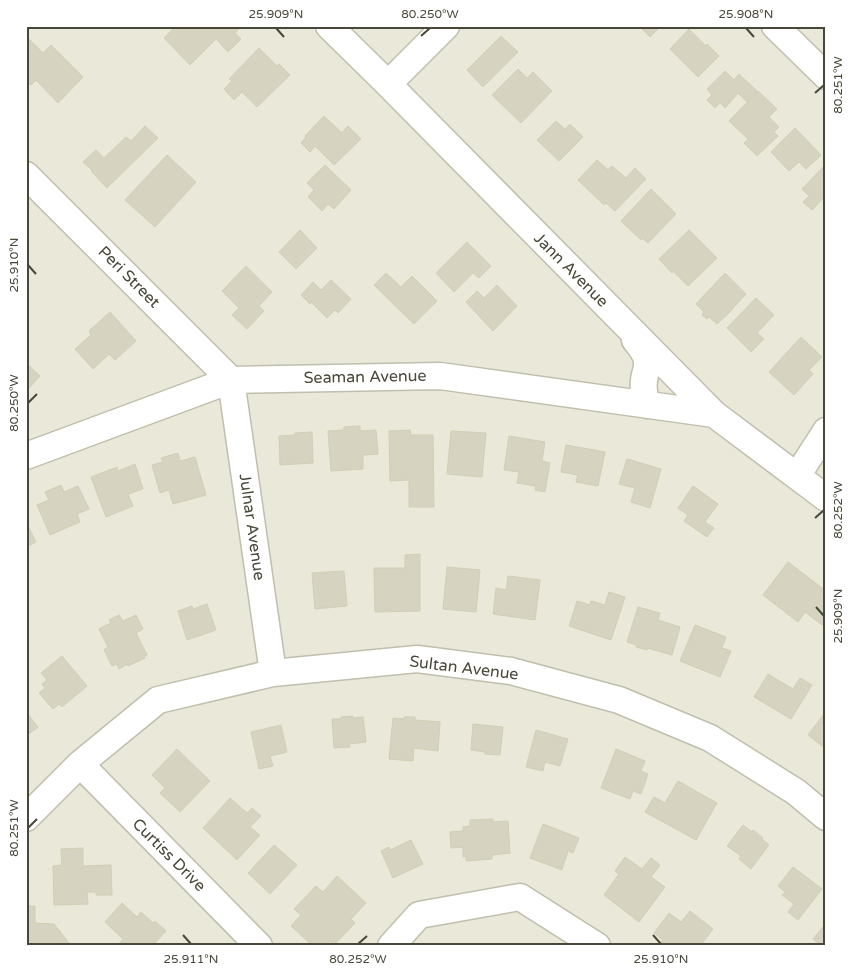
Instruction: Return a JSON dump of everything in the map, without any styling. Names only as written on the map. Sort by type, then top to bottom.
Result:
[{"type":"street","name":"Jann Avenue","points":[[329,26],[672,372],[689,402],[714,414],[826,498]]},
{"type":"street","points":[[388,84],[446,26]]},
{"type":"street","points":[[775,26],[826,76]]},
{"type":"street","name":"Peri Street","points":[[26,175],[231,380]]},
{"type":"street","points":[[611,311],[640,346],[646,357],[648,364],[645,394]]},
{"type":"street","points":[[645,394],[650,376],[663,371],[672,372]]},
{"type":"street","name":"Seaman Avenue","points":[[26,456],[231,380],[440,376],[614,400],[645,394],[689,402]]},
{"type":"street","name":"Julnar Avenue","points":[[231,380],[273,673]]},
{"type":"street","points":[[797,476],[826,431]]},
{"type":"street","name":"Sultan Avenue","points":[[26,818],[80,764],[158,700],[273,673],[417,659],[511,671],[619,700],[710,738],[796,792],[826,817]]},
{"type":"street","name":"Curtiss Drive","points":[[80,764],[259,946]]},
{"type":"street","points":[[391,946],[419,916],[520,897],[597,946]]},
{"type":"shaded area","points":[[26,26],[826,26],[826,946],[26,946]]},
{"type":"building","points":[[176,26],[242,26],[235,33],[241,39],[228,52],[216,39],[190,65],[164,38]]},
{"type":"building","points":[[639,26],[661,26],[650,37]]},
{"type":"building","points":[[689,29],[719,56],[698,77],[670,49]]},
{"type":"building","points":[[501,36],[518,52],[483,87],[467,70]]},
{"type":"building","points":[[29,39],[43,53],[51,45],[83,77],[58,103],[36,80],[31,85],[26,80],[26,43]]},
{"type":"building","points":[[259,48],[277,66],[279,64],[290,75],[257,107],[242,92],[234,100],[224,89],[232,81],[229,79]]},
{"type":"building","points":[[518,69],[527,78],[533,72],[552,91],[521,123],[492,95]]},
{"type":"building","points":[[725,71],[734,80],[739,74],[757,91],[747,102],[738,93],[725,108],[720,103],[715,108],[707,100],[712,95],[707,89]]},
{"type":"building","points":[[758,91],[777,109],[769,117],[779,127],[774,132],[778,136],[757,156],[744,143],[748,139],[729,121]]},
{"type":"building","points":[[324,116],[342,133],[348,126],[361,139],[334,165],[315,146],[310,152],[301,143]]},
{"type":"building","points":[[556,121],[565,129],[570,124],[583,137],[559,161],[537,140]]},
{"type":"building","points":[[145,126],[158,138],[107,188],[83,162],[96,150],[104,158],[126,137],[131,141]]},
{"type":"building","points":[[795,128],[821,155],[806,169],[799,162],[789,171],[771,152]]},
{"type":"building","points":[[167,155],[196,182],[155,227],[125,200]]},
{"type":"building","points":[[597,160],[608,170],[612,166],[626,178],[635,168],[646,179],[615,211],[606,203],[604,205],[578,180]]},
{"type":"building","points":[[826,164],[826,195],[812,210],[803,202],[809,196],[802,189]]},
{"type":"building","points":[[325,165],[351,190],[334,209],[328,204],[322,211],[308,197],[314,190],[307,183]]},
{"type":"building","points":[[651,189],[676,214],[648,243],[642,238],[641,240],[621,221]]},
{"type":"building","points":[[300,230],[317,248],[296,269],[279,252]]},
{"type":"building","points":[[689,230],[717,258],[688,286],[659,259]]},
{"type":"building","points":[[467,242],[491,266],[479,278],[473,273],[454,292],[436,273]]},
{"type":"building","points":[[246,266],[272,292],[259,306],[264,311],[247,329],[232,315],[239,308],[222,291]]},
{"type":"building","points":[[386,273],[401,287],[412,276],[437,301],[414,324],[374,285]]},
{"type":"building","points":[[725,273],[746,294],[717,324],[709,317],[707,319],[702,315],[704,312],[696,304]]},
{"type":"building","points":[[331,280],[351,299],[338,313],[335,310],[327,318],[301,295],[313,282],[321,290]]},
{"type":"building","points":[[497,285],[517,306],[493,331],[466,302],[477,291],[484,298]]},
{"type":"building","points":[[756,298],[774,315],[757,333],[764,339],[751,352],[727,328]]},
{"type":"building","points":[[110,312],[136,341],[115,360],[109,354],[93,369],[75,349],[91,335],[89,331]]},
{"type":"building","points":[[801,337],[822,357],[809,370],[813,374],[794,395],[769,372]]},
{"type":"building","points":[[26,363],[40,376],[28,389],[26,388]]},
{"type":"building","points":[[360,426],[360,431],[376,430],[378,454],[363,455],[363,469],[331,471],[328,431]]},
{"type":"building","points":[[410,430],[411,435],[433,435],[434,507],[409,507],[409,480],[390,481],[389,431]]},
{"type":"building","points":[[451,431],[486,433],[482,477],[447,474]]},
{"type":"building","points":[[312,432],[313,463],[280,465],[279,436]]},
{"type":"building","points":[[509,436],[545,442],[542,461],[550,463],[545,492],[535,490],[536,486],[517,483],[519,472],[504,470]]},
{"type":"building","points":[[566,445],[605,452],[598,486],[576,482],[578,475],[561,472]]},
{"type":"building","points":[[178,453],[180,461],[195,457],[206,495],[173,504],[169,490],[160,493],[152,465],[163,462],[161,458]]},
{"type":"building","points":[[627,459],[661,469],[650,508],[631,502],[635,488],[619,484]]},
{"type":"building","points":[[135,464],[143,489],[128,494],[133,506],[106,517],[91,477],[117,467],[118,471]]},
{"type":"building","points":[[61,485],[64,492],[78,486],[89,509],[77,514],[80,522],[50,535],[37,505],[49,500],[45,492]]},
{"type":"building","points":[[693,486],[718,504],[705,522],[714,528],[707,537],[684,521],[688,515],[678,508]]},
{"type":"building","points":[[26,522],[36,542],[26,547]]},
{"type":"building","points":[[420,554],[420,611],[375,612],[374,568],[405,568],[405,555]]},
{"type":"building","points":[[788,562],[826,591],[826,620],[822,625],[805,612],[798,622],[763,595]]},
{"type":"building","points":[[447,567],[480,570],[476,612],[443,609]]},
{"type":"building","points":[[344,571],[347,606],[315,609],[312,573]]},
{"type":"building","points":[[508,576],[540,580],[535,620],[493,614],[496,588],[506,590]]},
{"type":"building","points":[[609,592],[625,597],[611,640],[569,626],[577,601],[590,605],[591,601],[605,605]]},
{"type":"building","points":[[207,604],[216,630],[187,640],[178,611],[192,606],[193,609]]},
{"type":"building","points":[[638,607],[660,613],[658,620],[680,627],[672,655],[636,647],[637,645],[627,642]]},
{"type":"building","points":[[119,615],[123,621],[136,615],[143,629],[136,633],[147,655],[144,656],[145,658],[119,669],[117,664],[112,666],[104,650],[108,647],[99,629],[111,623],[109,620]]},
{"type":"building","points":[[695,625],[726,637],[722,648],[731,651],[720,677],[680,661]]},
{"type":"building","points":[[62,656],[87,686],[62,707],[59,704],[53,709],[39,693],[45,688],[42,684],[47,680],[41,673]]},
{"type":"building","points":[[768,674],[793,689],[800,678],[812,685],[791,719],[754,697]]},
{"type":"building","points":[[26,712],[38,727],[26,736]]},
{"type":"building","points":[[824,714],[826,716],[826,749],[808,735]]},
{"type":"building","points":[[353,716],[353,718],[363,717],[366,742],[349,744],[350,747],[334,748],[332,719]]},
{"type":"building","points":[[404,717],[415,717],[415,720],[440,722],[438,751],[414,748],[413,761],[389,759],[393,718],[404,719]]},
{"type":"building","points":[[473,724],[503,727],[500,755],[485,754],[485,752],[471,750]]},
{"type":"building","points":[[281,725],[287,752],[270,756],[273,766],[259,769],[251,732]]},
{"type":"building","points":[[536,730],[568,739],[560,766],[545,762],[543,771],[526,767]]},
{"type":"building","points":[[177,749],[210,781],[180,812],[160,793],[165,788],[152,775]]},
{"type":"building","points":[[616,749],[645,761],[641,771],[648,774],[641,794],[633,791],[630,799],[601,788]]},
{"type":"building","points":[[678,781],[717,803],[696,840],[645,812],[654,797],[665,803]]},
{"type":"building","points":[[230,798],[247,813],[252,808],[261,816],[250,827],[260,835],[237,860],[203,828]]},
{"type":"building","points":[[493,819],[493,822],[508,821],[510,853],[492,855],[492,859],[466,861],[466,856],[463,857],[463,847],[451,848],[450,832],[463,831],[463,827],[470,826],[470,820]]},
{"type":"building","points":[[543,824],[579,838],[573,853],[568,851],[562,870],[530,858]]},
{"type":"building","points":[[743,825],[752,832],[753,830],[769,845],[751,869],[739,859],[741,856],[727,846]]},
{"type":"building","points":[[411,840],[423,864],[393,878],[381,851],[389,847],[390,850]]},
{"type":"building","points":[[274,845],[297,865],[270,894],[248,873]]},
{"type":"building","points":[[83,848],[83,866],[111,865],[112,895],[96,895],[96,892],[87,892],[88,904],[54,905],[53,866],[62,865],[61,849]]},
{"type":"building","points":[[625,857],[642,869],[651,858],[660,865],[651,877],[665,887],[639,922],[604,895],[619,874],[615,871]]},
{"type":"building","points":[[793,867],[822,889],[798,920],[788,912],[794,904],[782,895],[785,892],[778,886]]},
{"type":"building","points":[[337,876],[366,903],[351,919],[355,923],[334,945],[330,941],[325,946],[313,946],[291,926],[301,915],[294,909],[316,886],[323,892]]},
{"type":"building","points":[[122,903],[137,917],[141,912],[166,931],[152,946],[117,946],[123,939],[105,922]]},
{"type":"building","points":[[26,906],[35,906],[35,923],[54,924],[69,943],[65,946],[26,946]]},
{"type":"building","points":[[690,911],[713,929],[700,946],[666,946],[661,942],[663,940],[654,933],[669,913],[681,922]]},
{"type":"building","points":[[826,923],[826,946],[822,946],[813,939]]}]
